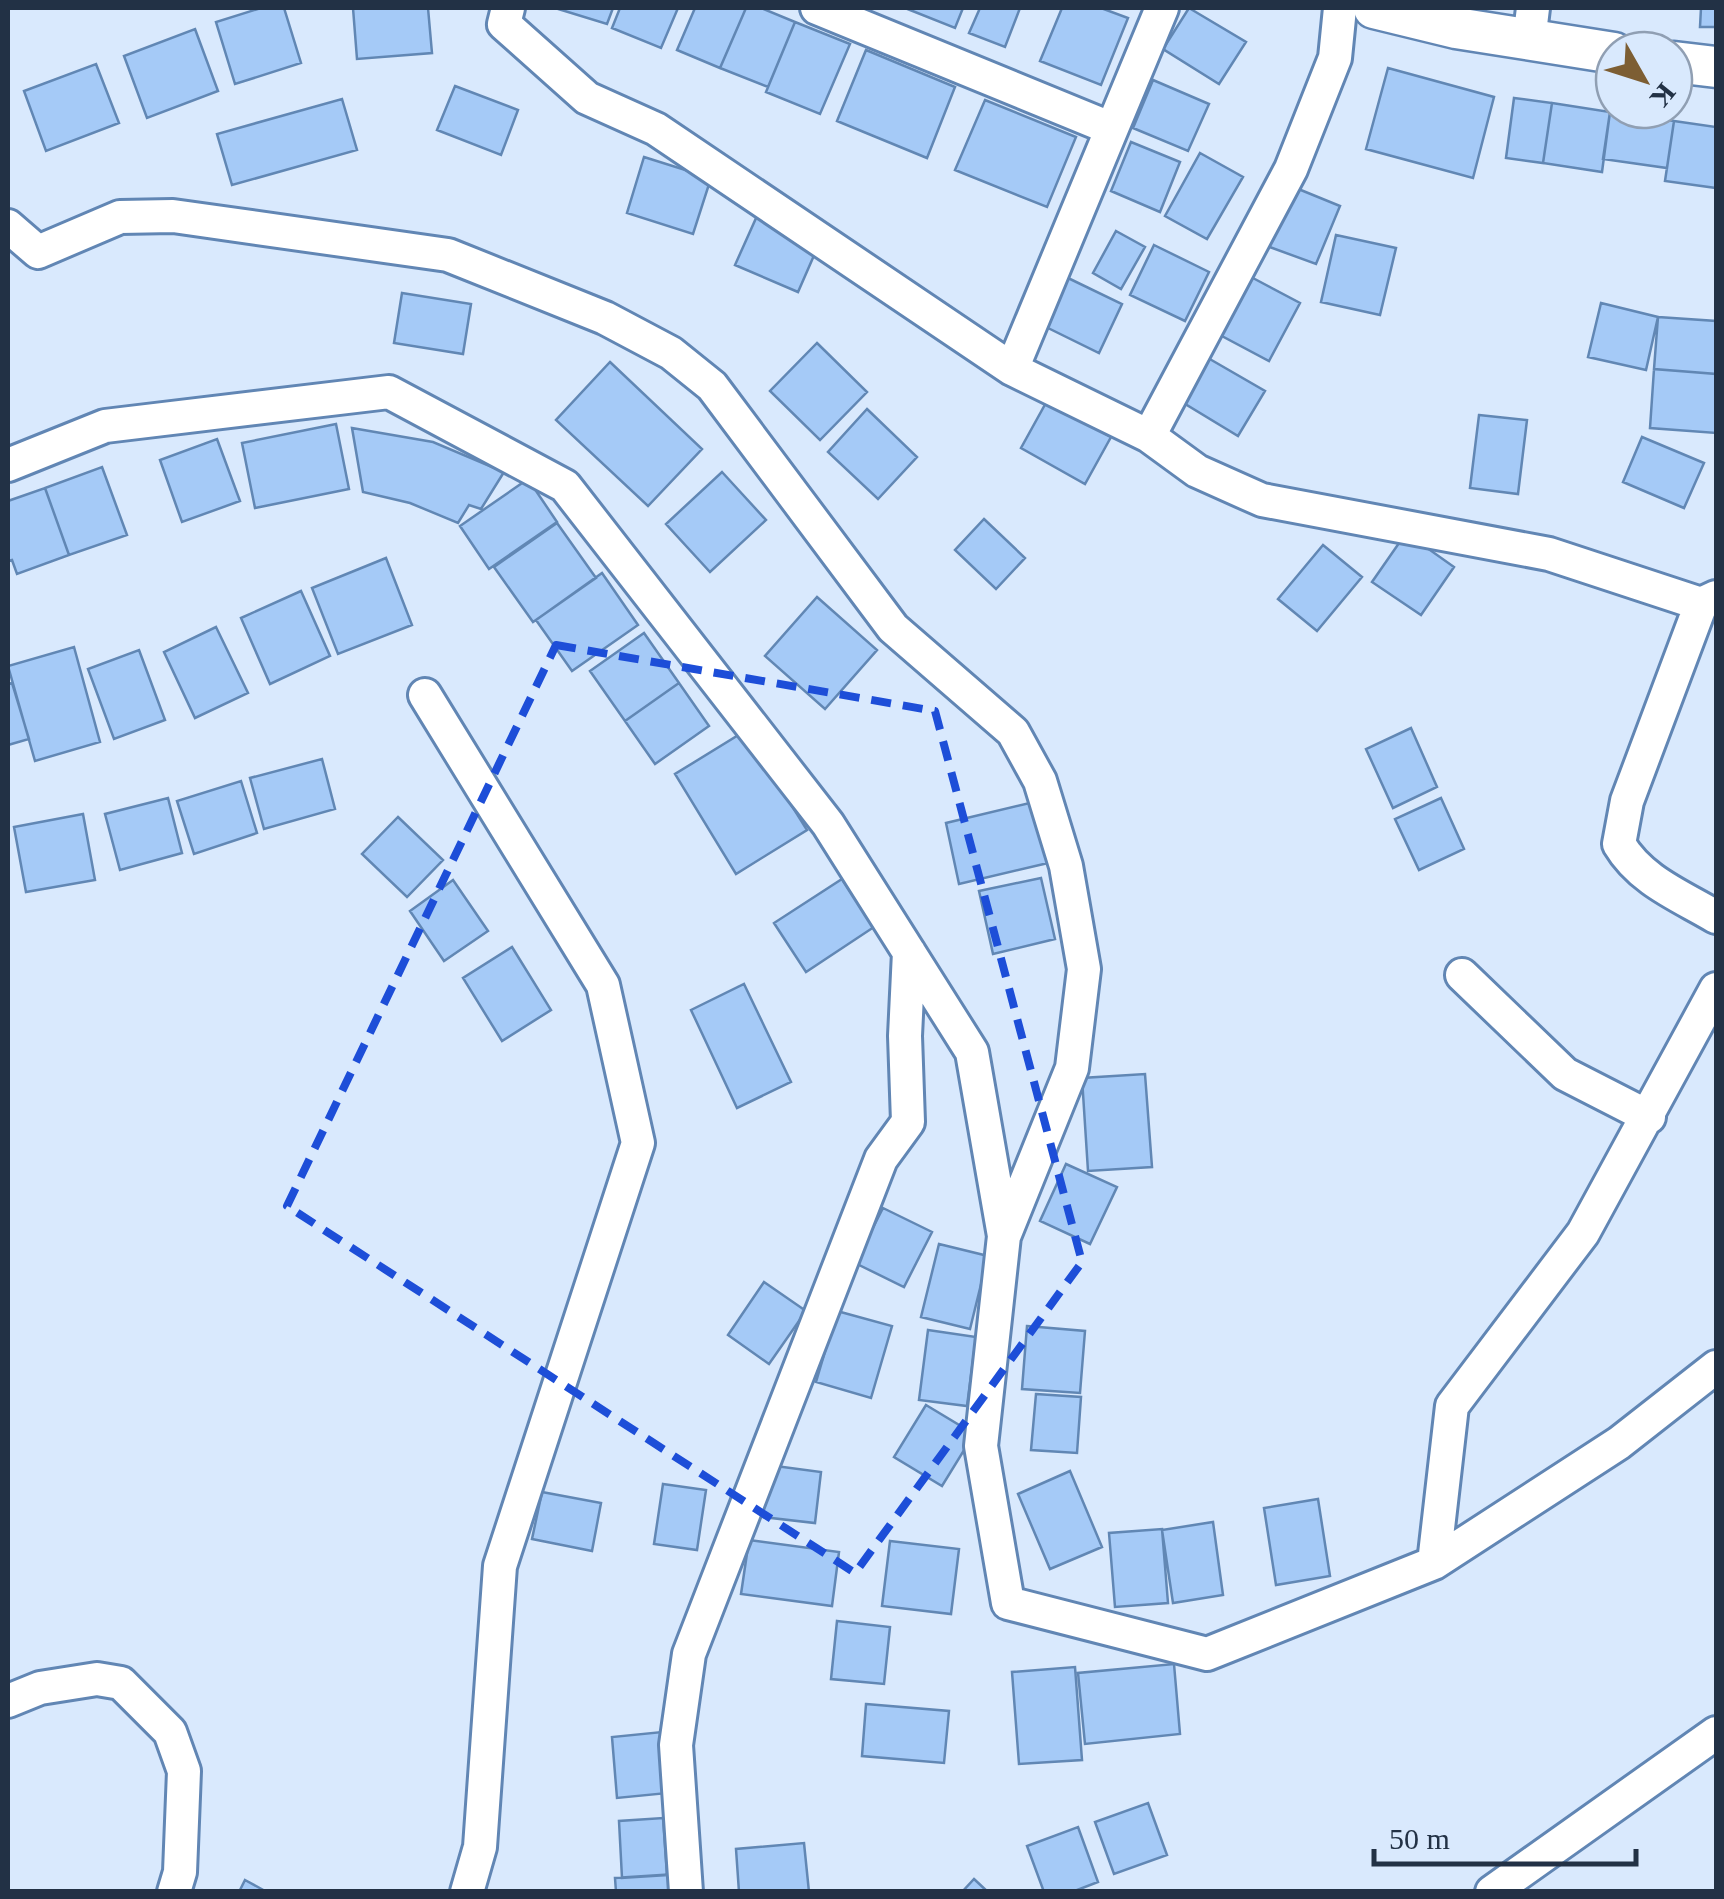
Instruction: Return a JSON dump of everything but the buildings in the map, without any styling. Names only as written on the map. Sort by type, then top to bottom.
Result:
[{"type":"street","points":[[508,8],[504,24],[587,98],[656,129],[1012,370],[1149,436],[1196,471],[1262,500],[1549,554],[1709,600],[1627,801],[1619,844],[1630,862],[1652,880],[1716,917]]},
{"type":"street","points":[[817,8],[1110,128]]},
{"type":"street","points":[[1012,370],[1162,8]]},
{"type":"street","points":[[1149,436],[1291,170],[1335,58],[1340,8]]},
{"type":"street","points":[[1374,8],[1531,24],[1594,47]]},
{"type":"street","points":[[8,226],[38,252],[120,217],[173,216],[448,255],[605,318],[671,353],[712,386],[893,628],[1014,732],[1040,781],[1066,866],[1084,970],[1072,1068],[1004,1236],[981,1446],[1008,1603],[1207,1654],[1434,1563],[1619,1443],[1716,1366]]},
{"type":"street","points":[[8,465],[105,426],[389,392],[565,486],[828,824],[972,1052],[1004,1236]]},
{"type":"street","points":[[425,694],[603,986],[638,1143],[500,1566],[480,1848],[467,1892]]},
{"type":"street","points":[[686,1892],[676,1745],[689,1654],[882,1159],[908,1122],[904,1036],[909,952]]},
{"type":"street","points":[[1462,974],[1565,1074],[1649,1117]]},
{"type":"street","points":[[1434,1563],[1452,1406],[1583,1233],[1716,989]]},
{"type":"street","points":[[8,1701],[40,1688],[97,1679],[122,1683],[170,1732],[184,1771],[180,1872],[174,1892]]},
{"type":"street","points":[[1492,1892],[1716,1733]]},
{"type":"highlighted area","points":[[556,645],[935,711],[1082,1262],[855,1573],[287,1206]]}]
